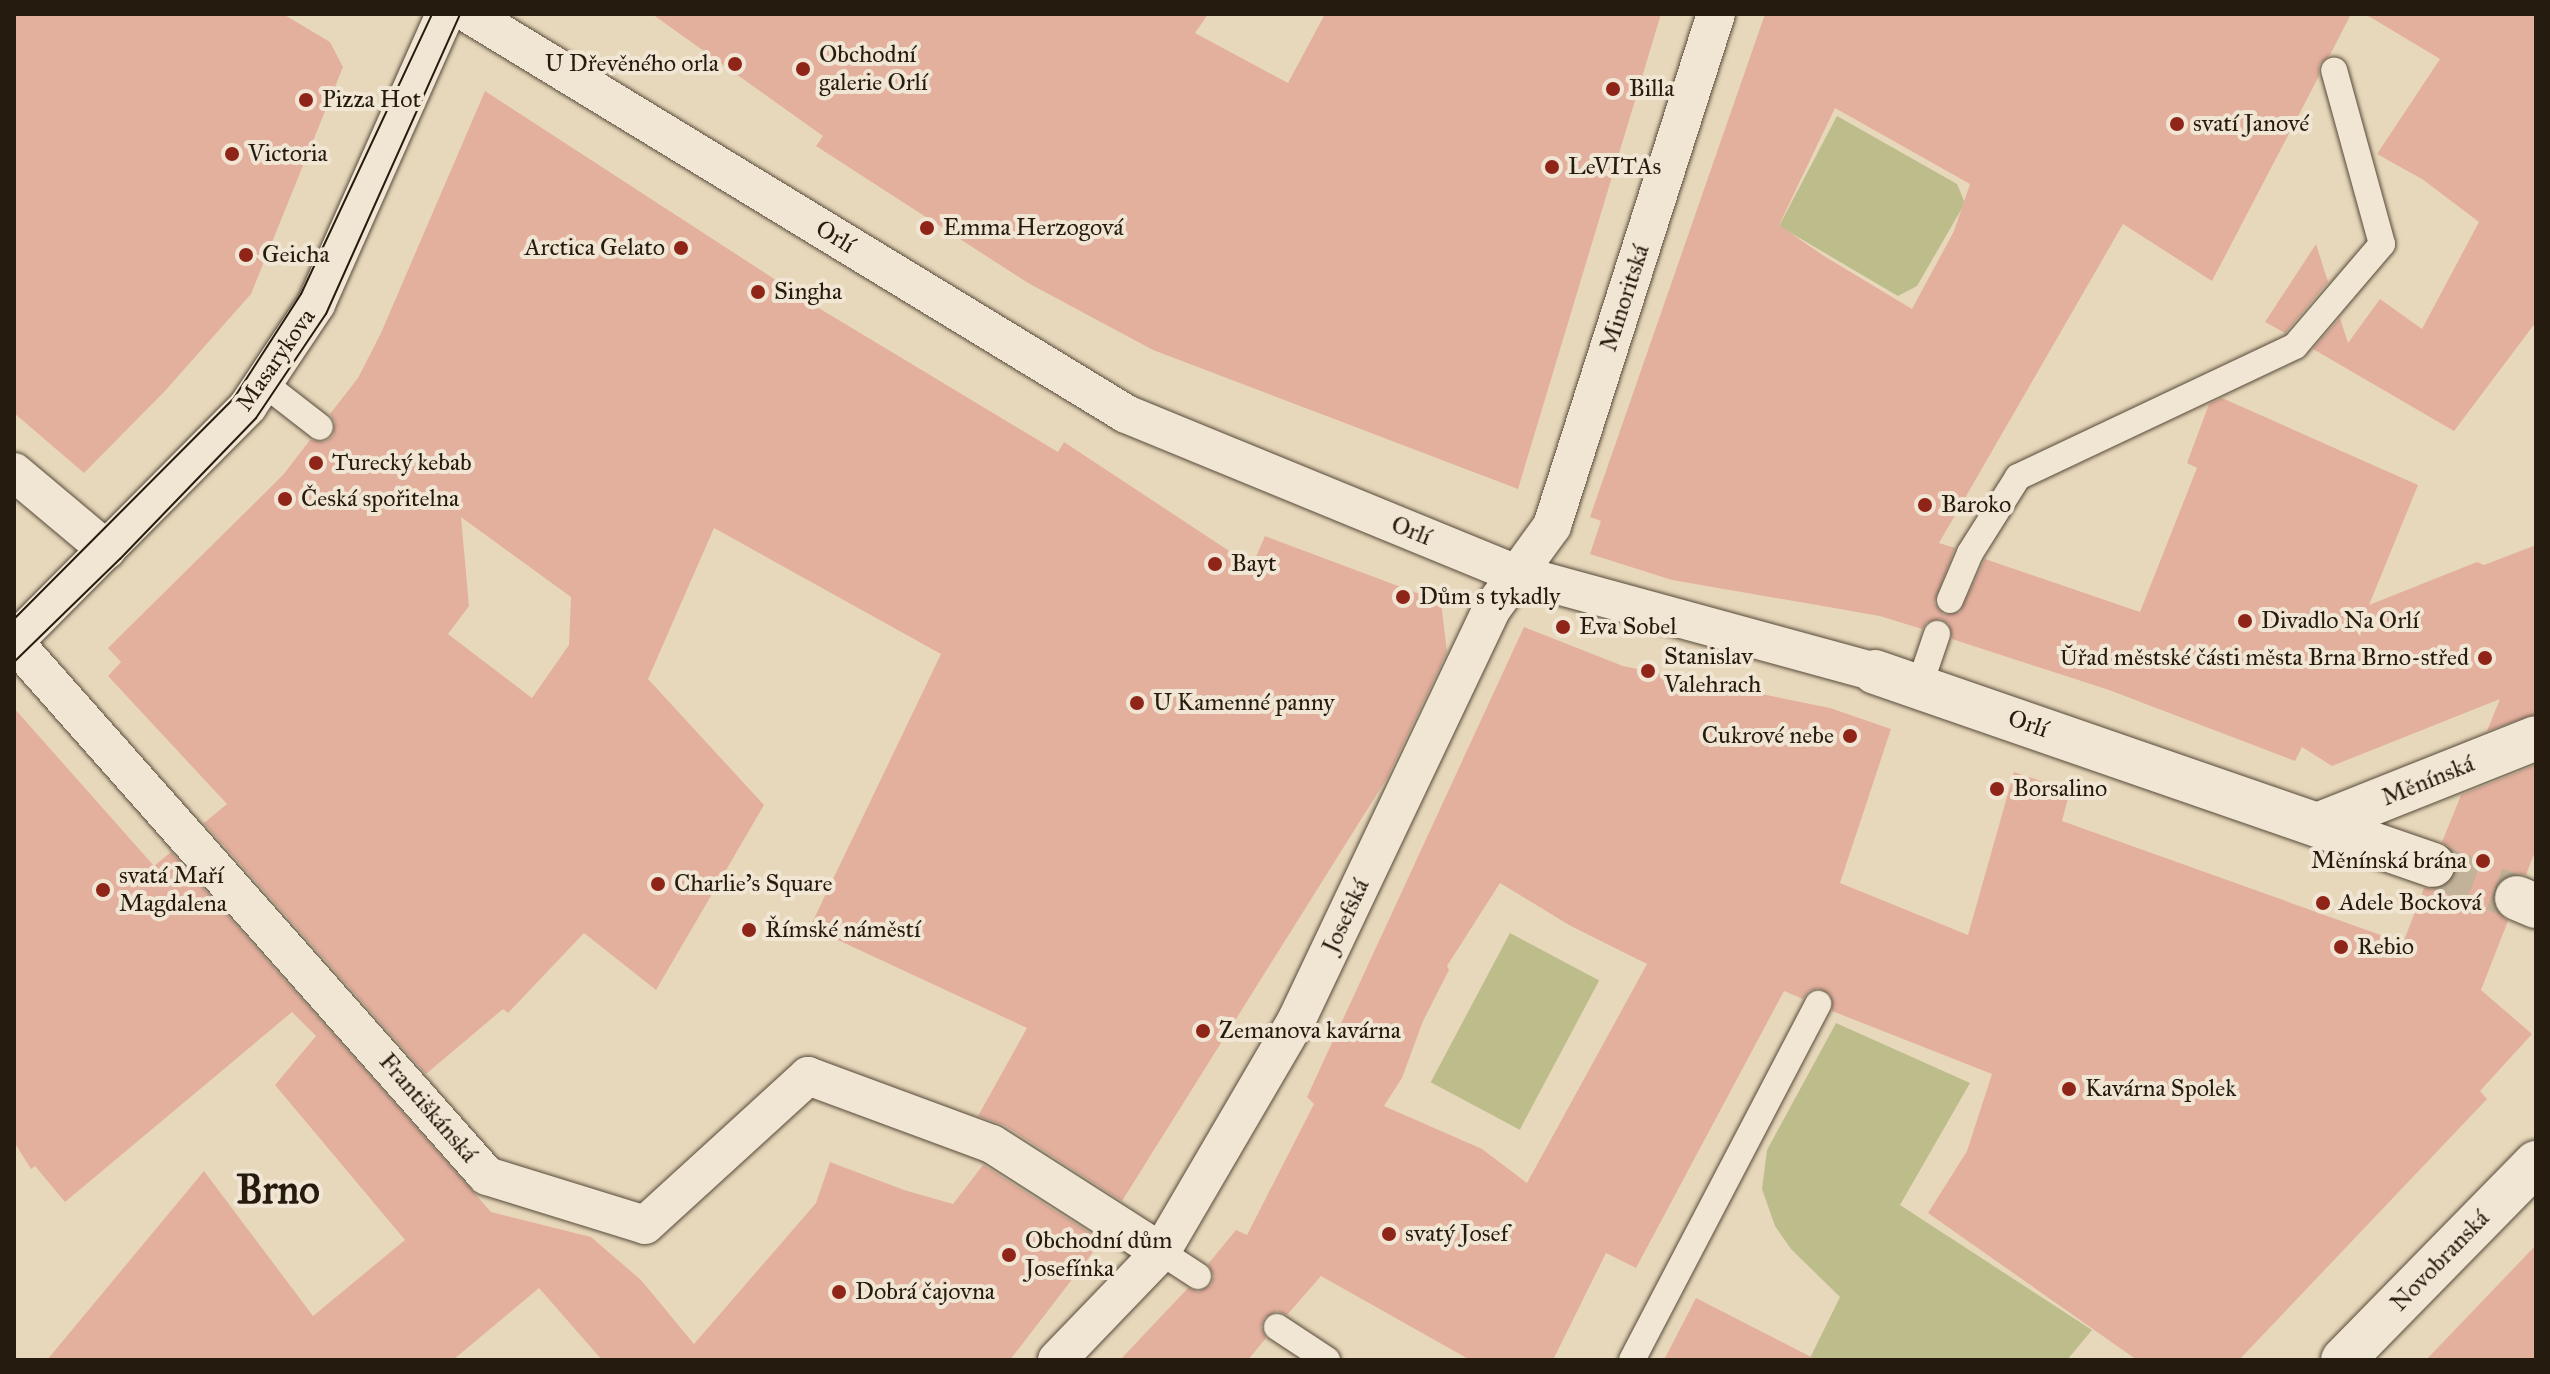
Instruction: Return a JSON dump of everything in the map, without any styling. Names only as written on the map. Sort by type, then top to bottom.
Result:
[{"type":"street","name":"Masarykova","points":[[14,642],[248,406],[316,304],[445,14]]},
{"type":"street","name":"Orlí","points":[[469,14],[1126,414],[1517,574],[1875,672],[2433,865]]},
{"type":"street","name":"Minoritská","points":[[1517,574],[1552,526],[1716,14]]},
{"type":"street","points":[[14,472],[107,550]]},
{"type":"street","name":"Josefská","points":[[1057,1360],[1161,1252],[1297,1019],[1491,610],[1517,574]]},
{"type":"street","name":"Františkánská","points":[[14,642],[487,1176],[645,1225],[808,1076],[992,1144],[1161,1252]]},
{"type":"street","name":"Měnínská","points":[[2320,824],[2536,738]]},
{"type":"street","name":"Novobranská","points":[[2343,1360],[2536,1163]]},
{"type":"lane","points":[[1950,600],[1970,553],[2018,477],[2295,346],[2382,244],[2334,70]]},
{"type":"lane","points":[[262,382],[320,427]]},
{"type":"lane","points":[[1919,687],[1937,634]]},
{"type":"lane","points":[[1632,1360],[1818,1004]]},
{"type":"lane","points":[[1161,1252],[1198,1276]]},
{"type":"lane","points":[[1277,1327],[1327,1360]]},
{"type":"shaded area","points":[[1837,116],[1957,184],[1965,203],[1917,286],[1898,296],[1779,226]]},
{"type":"shaded area","points":[[1510,933],[1599,980],[1520,1130],[1431,1082]]},
{"type":"shaded area","points":[[1836,1023],[1970,1083],[1900,1205],[2092,1330],[2067,1360],[1809,1360],[1840,1297],[1791,1249],[1775,1226],[1762,1189],[1767,1150]]},
{"type":"building","points":[[14,14],[283,14],[330,42],[343,67],[251,294],[164,392],[84,473],[14,413]]},
{"type":"building","points":[[652,14],[1208,14],[1195,33],[1288,83],[1325,14],[1661,14],[1518,489],[1153,350],[1028,283],[816,146],[823,136]]},
{"type":"building","points":[[1765,14],[2351,14],[2330,55],[2319,65],[2319,76],[2212,281],[2123,224],[1939,543],[1955,548],[1934,603],[1944,615],[1960,612],[1985,559],[2140,612],[2197,468],[2187,463],[2209,404],[2222,398],[2418,485],[2369,605],[2477,562],[2484,565],[2536,545],[2536,714],[2487,731],[2500,699],[2332,766],[2302,747],[2295,761],[2109,690],[1952,639],[1949,624],[1941,619],[1927,622],[1922,629],[1880,616],[1672,580],[1590,554],[1601,521],[1590,517]],"holes":[[[1835,108],[1970,184],[1954,231],[1912,309],[1779,225]]]},
{"type":"building","points":[[2365,14],[2536,14],[2536,322],[2454,431],[2313,349],[2340,318],[2348,343],[2380,299],[2422,329],[2479,222],[2422,179],[2377,154],[2440,59]]},
{"type":"building","points":[[485,91],[822,310],[1058,452],[1064,442],[1252,566],[1265,536],[1441,602],[1447,652],[1387,778],[1122,1201],[1004,1125],[978,1116],[1027,1028],[810,927],[941,654],[714,528],[648,679],[764,805],[656,990],[584,933],[508,1013],[503,1009],[426,1074],[204,823],[227,804],[108,676],[121,662],[108,648],[283,475],[310,440],[325,442],[333,436],[335,422],[330,414],[358,378],[381,333]],"holes":[[[461,517],[571,597],[569,645],[532,698],[448,634],[469,606]]]},
{"type":"building","points":[[2316,244],[2328,282],[2285,333],[2265,322]]},
{"type":"building","points":[[1524,627],[1623,666],[1830,708],[1891,729],[1840,883],[1968,935],[2014,772],[2070,791],[2062,821],[2403,943],[2424,888],[2438,889],[2450,883],[2456,874],[2457,860],[2452,849],[2442,842],[2461,795],[2536,765],[2536,849],[2526,875],[2515,873],[2503,878],[2494,889],[2492,900],[2497,912],[2508,921],[2481,990],[2532,1034],[2480,1091],[2487,1099],[2239,1360],[2137,1360],[1928,1213],[1967,1151],[1992,1074],[1832,1011],[1831,995],[1818,988],[1809,991],[1803,999],[1784,991],[1636,1268],[1606,1253],[1553,1360],[1470,1360],[1321,1276],[1287,1315],[1277,1311],[1264,1318],[1261,1327],[1266,1338],[1248,1360],[1120,1360],[1188,1288],[1198,1292],[1211,1285],[1214,1276],[1208,1264],[1236,1230],[1247,1235],[1314,1104],[1307,1097]],"holes":[[[1500,883],[1569,925],[1647,964],[1527,1183],[1482,1149],[1384,1106],[1402,1078],[1423,1021],[1449,970],[1447,966]]]},
{"type":"building","points":[[14,708],[154,866],[171,852],[491,1212],[591,1237],[641,1280],[694,1344],[816,1203],[830,1162],[904,1190],[953,1204],[983,1165],[1098,1238],[1093,1244],[1097,1247],[1010,1360],[602,1360],[539,1288],[453,1360],[47,1360],[204,1171],[313,1316],[405,1240],[275,1085],[316,1036],[292,1012],[65,1202],[35,1166],[31,1169],[14,1142]]},
{"type":"building","points":[[2536,1245],[2536,1360],[2426,1360]]},
{"type":"building","points":[[1696,1298],[1817,1360],[1664,1360]]},
{"type":"tunnel","points":[[2433,865],[2517,898]]},
{"type":"tram line","points":[[14,619],[234,398],[301,294],[432,14]]},
{"type":"tram line","points":[[14,662],[120,559],[256,418],[326,314],[460,14]]},
{"type":"place","name":"U Dřevěného orla","points":[[735,64]]},
{"type":"place","name":"Obchodní galerie Orlí","points":[[803,69]]},
{"type":"place","name":"Billa","points":[[1613,89]]},
{"type":"place","name":"Pizza Hot","points":[[306,100]]},
{"type":"place","name":"svatí Janové","points":[[2177,124]]},
{"type":"place","name":"Victoria","points":[[232,154]]},
{"type":"place","name":"LeVITAs","points":[[1552,167]]},
{"type":"place","name":"Emma Herzogová","points":[[927,228]]},
{"type":"place","name":"Arctica Gelato","points":[[681,248]]},
{"type":"place","name":"Geicha","points":[[246,255]]},
{"type":"place","name":"Singha","points":[[758,292]]},
{"type":"place","name":"Turecký kebab","points":[[316,463]]},
{"type":"place","name":"Česká spořitelna","points":[[285,499]]},
{"type":"place","name":"Baroko","points":[[1925,505]]},
{"type":"place","name":"Bayt","points":[[1215,564]]},
{"type":"place","name":"Dům s tykadly","points":[[1403,597]]},
{"type":"place","name":"Divadlo Na Orlí","points":[[2245,621]]},
{"type":"place","name":"Eva Sobel","points":[[1563,627]]},
{"type":"place","name":"Ǔřad městské části města Brna Brno-střed","points":[[2485,658]]},
{"type":"place","name":"Stanislav Valehrach","points":[[1648,671]]},
{"type":"place","name":"U Kamenné panny","points":[[1137,703]]},
{"type":"place","name":"Cukrové nebe","points":[[1850,736]]},
{"type":"place","name":"Borsalino","points":[[1997,789]]},
{"type":"place","name":"Měnínská brána","points":[[2483,861]]},
{"type":"place","name":"Charlie's Square","points":[[658,884]]},
{"type":"place","name":"svatá Maří Magdalena","points":[[103,890]]},
{"type":"place","name":"Adele Bocková","points":[[2323,903]]},
{"type":"place","name":"Římské náměstí","points":[[749,930]]},
{"type":"place","name":"Rebio","points":[[2341,947]]},
{"type":"place","name":"Zemanova kavárna","points":[[1203,1031]]},
{"type":"place","name":"Kavárna Spolek","points":[[2069,1089]]},
{"type":"place","name":"svatý Josef","points":[[1389,1234]]},
{"type":"place","name":"Obchodní dům Josefínka","points":[[1009,1255]]},
{"type":"place","name":"Dobrá čajovna","points":[[839,1292]]},
{"type":"district","name":"Brno","points":[[278,1190]]}]
